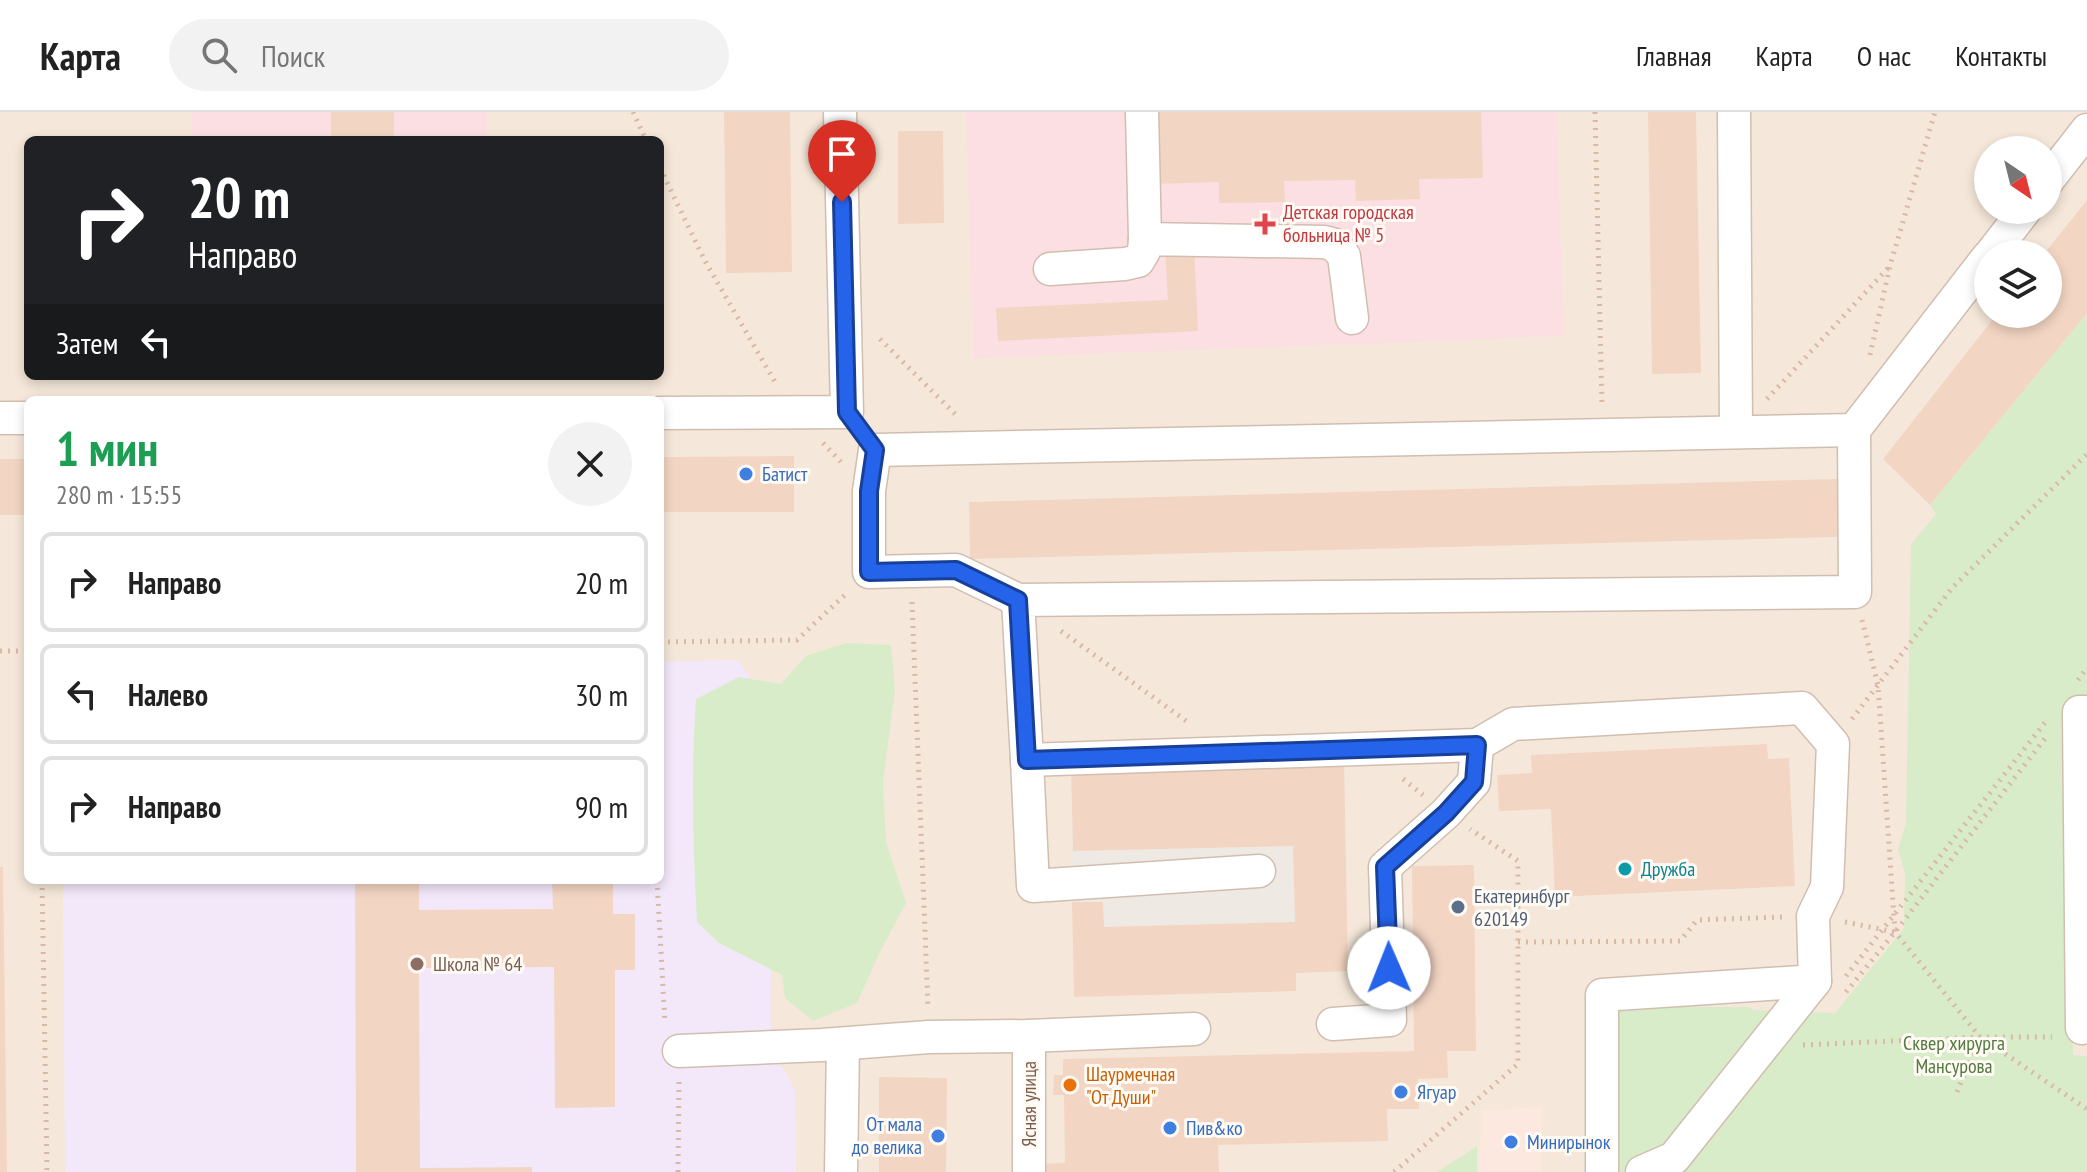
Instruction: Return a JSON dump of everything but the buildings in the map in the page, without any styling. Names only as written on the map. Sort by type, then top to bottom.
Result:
[{"type":"street","points":[[840,112],[847,412],[875,450],[869,491],[869,572],[956,570],[1018,600],[1855,592],[1854,430],[1974,275]]},
{"type":"street","points":[[1050,269],[1125,264],[1138,261],[1144,251],[1142,112]]},
{"type":"street","points":[[1734,112],[1736,432]]},
{"type":"street","points":[[2062,162],[2087,130]]},
{"type":"street","points":[[2002,240],[2014,224]]},
{"type":"street","points":[[1145,239],[1324,242],[1335,245],[1344,256],[1352,318]]},
{"type":"street","points":[[664,413],[847,412]]},
{"type":"street","points":[[0,418],[24,418]]},
{"type":"street","points":[[875,450],[1854,430]]},
{"type":"street","points":[[1018,600],[1033,886],[1259,871]]},
{"type":"street","points":[[1027,760],[1477,745],[1513,724],[1802,708],[1833,744],[1827,887],[1813,916],[1832,988]]},
{"type":"street","points":[[2087,712],[2079,712],[2082,1028],[2087,1027]]},
{"type":"street","points":[[1333,1024],[1390,1020],[1385,867],[1446,813],[1474,782],[1477,745]]},
{"type":"street","points":[[1602,1172],[1602,995],[1832,988]]},
{"type":"street","points":[[1642,1172],[1674,1158],[1832,988]]},
{"type":"street","points":[[679,1051],[929,1037],[1194,1029]]},
{"type":"street","name":"Ясная улица","points":[[1029,1036],[1029,1172]]},
{"type":"street","points":[[841,1172],[843,1044]]},
{"type":"path","points":[[633,112],[644,136]]},
{"type":"path","points":[[1595,112],[1602,435]]},
{"type":"path","points":[[1870,355],[1890,266],[1935,112]]},
{"type":"path","points":[[664,176],[705,261],[793,412],[869,491]]},
{"type":"path","points":[[1736,432],[1890,266]]},
{"type":"path","points":[[880,339],[989,448]]},
{"type":"path","points":[[1833,744],[1952,588],[2087,454]]},
{"type":"path","points":[[911,571],[929,1037]]},
{"type":"path","points":[[664,642],[797,640],[869,572]]},
{"type":"path","points":[[1855,592],[1878,685],[1895,932],[1980,1037],[2087,1109]]},
{"type":"path","points":[[1018,600],[1229,752]]},
{"type":"path","points":[[0,651],[24,651]]},
{"type":"path","points":[[2077,681],[2087,668]]},
{"type":"path","points":[[1832,988],[2048,719]]},
{"type":"path","points":[[1832,988],[1895,932],[2049,734]]},
{"type":"path","points":[[1364,749],[1446,813],[1518,861],[1518,1064],[1394,1172]]},
{"type":"path","points":[[42,884],[47,1172]]},
{"type":"path","points":[[1518,942],[1680,941],[1697,920],[1813,916],[1895,932]]},
{"type":"path","points":[[1812,1034],[1802,1045],[2055,1037]]},
{"type":"path","points":[[1957,1092],[1980,1037]]},
{"type":"shaded area","points":[[0,112],[2087,112],[2087,1172],[0,1172]]},
{"type":"shaded area","points":[[192,112],[487,112],[487,136],[192,136]]},
{"type":"shaded area","name":"Детская городская больница № 5","points":[[966,112],[1556,112],[1564,336],[974,358]]},
{"type":"shaded area","name":"Школа № 64","points":[[738,660],[771,707],[771,1047],[795,1090],[796,1172],[65,1172],[63,884],[664,884],[664,662]]},
{"type":"shaded area","points":[[1344,760],[1348,971],[1296,973],[1296,991],[1074,997],[1071,766]]},
{"type":"shaded area","name":"Минирынок","points":[[1542,1107],[1541,1172],[1479,1172],[1482,1111]]},
{"type":"green space","name":"Сквер хирурга Мансурова","points":[[2087,313],[2087,703],[2068,710],[2073,1055],[2087,1056],[2087,1172],[1616,1172],[1612,1007],[1750,1007],[1753,1010],[1835,1013],[1904,928],[1905,874],[1898,850],[1906,822],[1911,544],[1936,514],[1930,505]]},
{"type":"green space","points":[[846,643],[891,645],[895,690],[883,782],[886,842],[906,903],[857,1003],[813,1021],[785,998],[782,975],[719,943],[697,922],[693,810],[696,699],[739,677],[781,684],[806,656]]},
{"type":"green space","points":[[1477,1146],[1477,1172],[1437,1172]]},
{"type":"place","name":"Детская городская больница № 5","points":[[1265,224]]},
{"type":"place","name":"Батист","points":[[746,474]]},
{"type":"place","name":"Дружба","points":[[1625,869]]},
{"type":"place","name":"Екатеринбург 620149","points":[[1458,907]]},
{"type":"place","name":"Школа № 64","points":[[417,964]]},
{"type":"place","name":"Шаурмечная \"От Души\"","points":[[1070,1085]]},
{"type":"place","name":"Ягуар","points":[[1401,1092]]},
{"type":"place","name":"Пив&ко","points":[[1170,1128]]},
{"type":"place","name":"От мала до велика","points":[[938,1136]]},
{"type":"place","name":"Минирынок","points":[[1511,1142]]},
{"type":"route","points":[[842,202],[847,412],[875,450],[869,491],[869,572],[956,570],[1018,600],[1027,760],[1477,745],[1474,782],[1446,813],[1385,867],[1389,968]]}]
